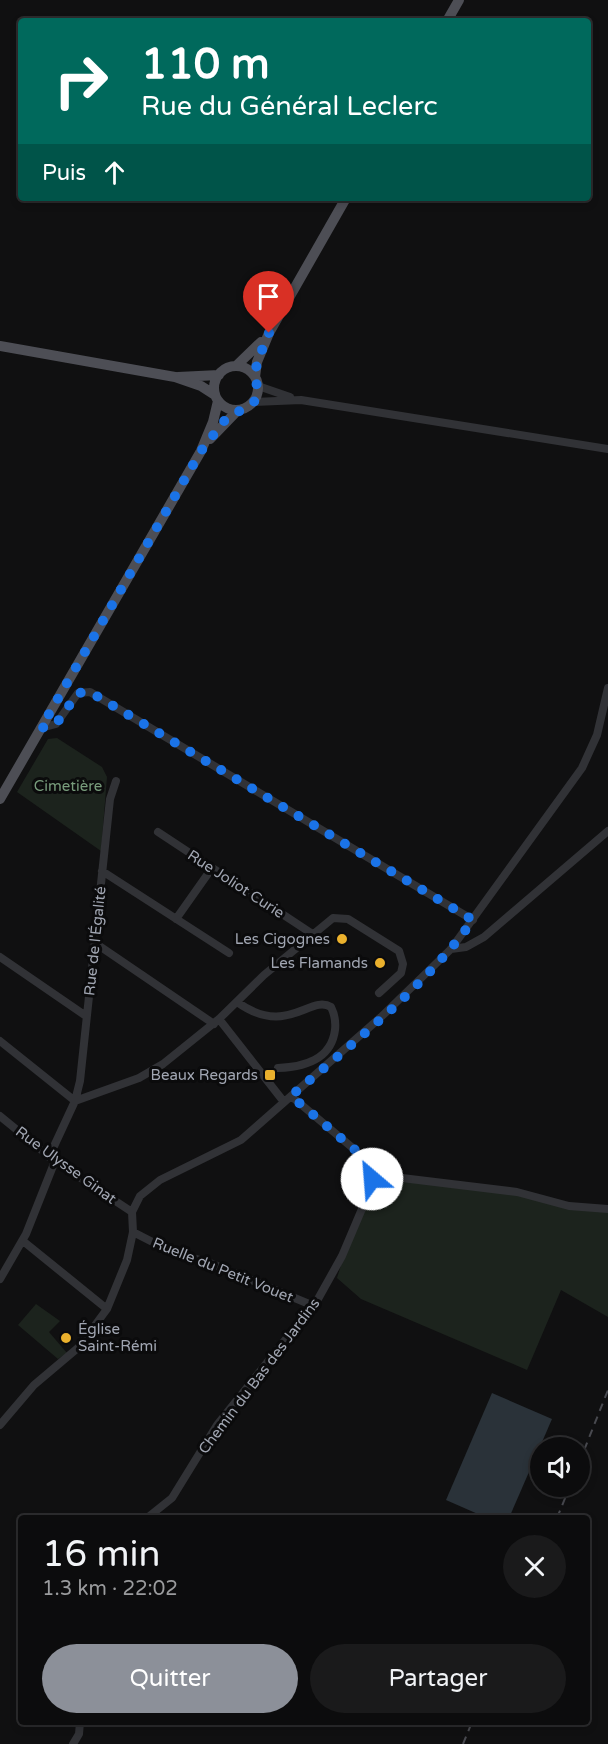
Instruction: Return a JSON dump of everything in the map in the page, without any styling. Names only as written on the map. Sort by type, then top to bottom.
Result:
[{"type":"main road","points":[[449,18],[459,0]]},
{"type":"main road","points":[[0,799],[201,451],[219,426],[237,411],[254,402],[257,362],[269,333],[344,201]]},
{"type":"main road","points":[[175,377],[219,375],[246,358],[269,333]]},
{"type":"main road","points":[[0,346],[175,377],[201,386],[230,410],[237,411]]},
{"type":"main road","points":[[236,366],[247,369],[256,381]]},
{"type":"main road","points":[[201,451],[213,422],[217,398],[215,381],[219,375]]},
{"type":"street","points":[[256,381],[300,400]]},
{"type":"street","points":[[254,402],[300,400],[608,448]]},
{"type":"street","points":[[1,1422],[34,1384],[79,1347],[107,1309],[123,1272],[133,1232],[132,1212],[140,1196],[153,1185],[234,1145],[381,1017],[451,949],[582,768],[597,735],[608,688]]},
{"type":"street","points":[[41,728],[56,724],[78,693],[90,692],[473,920]]},
{"type":"street","name":"Rue de l'Égalité","points":[[0,1279],[23,1241],[75,1101],[110,799],[116,781]]},
{"type":"street","points":[[451,949],[466,947],[484,937],[608,831]]},
{"type":"street","name":"Rue Joliot Curie","points":[[158,832],[314,935]]},
{"type":"street","points":[[176,919],[212,868]]},
{"type":"street","points":[[102,871],[229,953]]},
{"type":"street","points":[[0,1041],[75,1101],[152,1071],[216,1021],[257,981],[333,918],[343,916],[399,951],[404,964],[401,973],[378,993]]},
{"type":"street","points":[[95,943],[216,1021],[288,1099],[367,1160],[390,1173],[410,1180],[517,1192],[569,1206],[608,1209]]},
{"type":"street","points":[[0,957],[86,1016]]},
{"type":"street","points":[[237,1002],[252,1013],[270,1018],[290,1016],[319,1004],[331,1007],[335,1016],[335,1028],[326,1052],[307,1064],[278,1068]]},
{"type":"street","name":"Rue Ulysse Ginat","points":[[0,1116],[52,1159],[132,1212]]},
{"type":"street","name":"Chemin du Bas des Jardins","points":[[151,1515],[172,1498],[218,1425],[314,1306],[342,1256],[370,1186],[372,1173],[367,1160]]},
{"type":"street","name":"Ruelle du Petit Vouet","points":[[133,1232],[170,1251],[210,1263],[314,1306]]},
{"type":"street","points":[[23,1241],[107,1309]]},
{"type":"street","points":[[73,1744],[79,1734],[80,1725]]},
{"type":"green space","name":"Cimetière","points":[[57,738],[102,767],[107,777],[101,851],[17,792],[48,739]]},
{"type":"green space","points":[[371,1169],[608,1209],[608,1317],[561,1290],[527,1370],[361,1299],[337,1278]]},
{"type":"green space","points":[[36,1304],[60,1321],[49,1332],[67,1353],[58,1359],[18,1325]]},
{"type":"shaded area","points":[[492,1393],[552,1419],[544,1437],[530,1437],[530,1470],[510,1515],[480,1515],[446,1500]]},
{"type":"railway","points":[[589,1437],[608,1390]]},
{"type":"railway","points":[[558,1515],[566,1497]]},
{"type":"railway","points":[[463,1744],[471,1725]]},
{"type":"place","name":"Les Cigognes","points":[[342,939]]},
{"type":"place","name":"Les Flamands","points":[[380,963]]},
{"type":"place","name":"Beaux Regards","points":[[270,1075]]},
{"type":"place","name":"Église Saint-Rémi","points":[[66,1338]]},
{"type":"route","points":[[269,333],[257,362],[255,377],[258,386],[257,397],[249,406],[225,420],[201,451],[41,728],[52,726],[60,721],[78,693],[90,692],[473,920],[441,959],[381,1017],[291,1096],[367,1160],[372,1179]]}]
